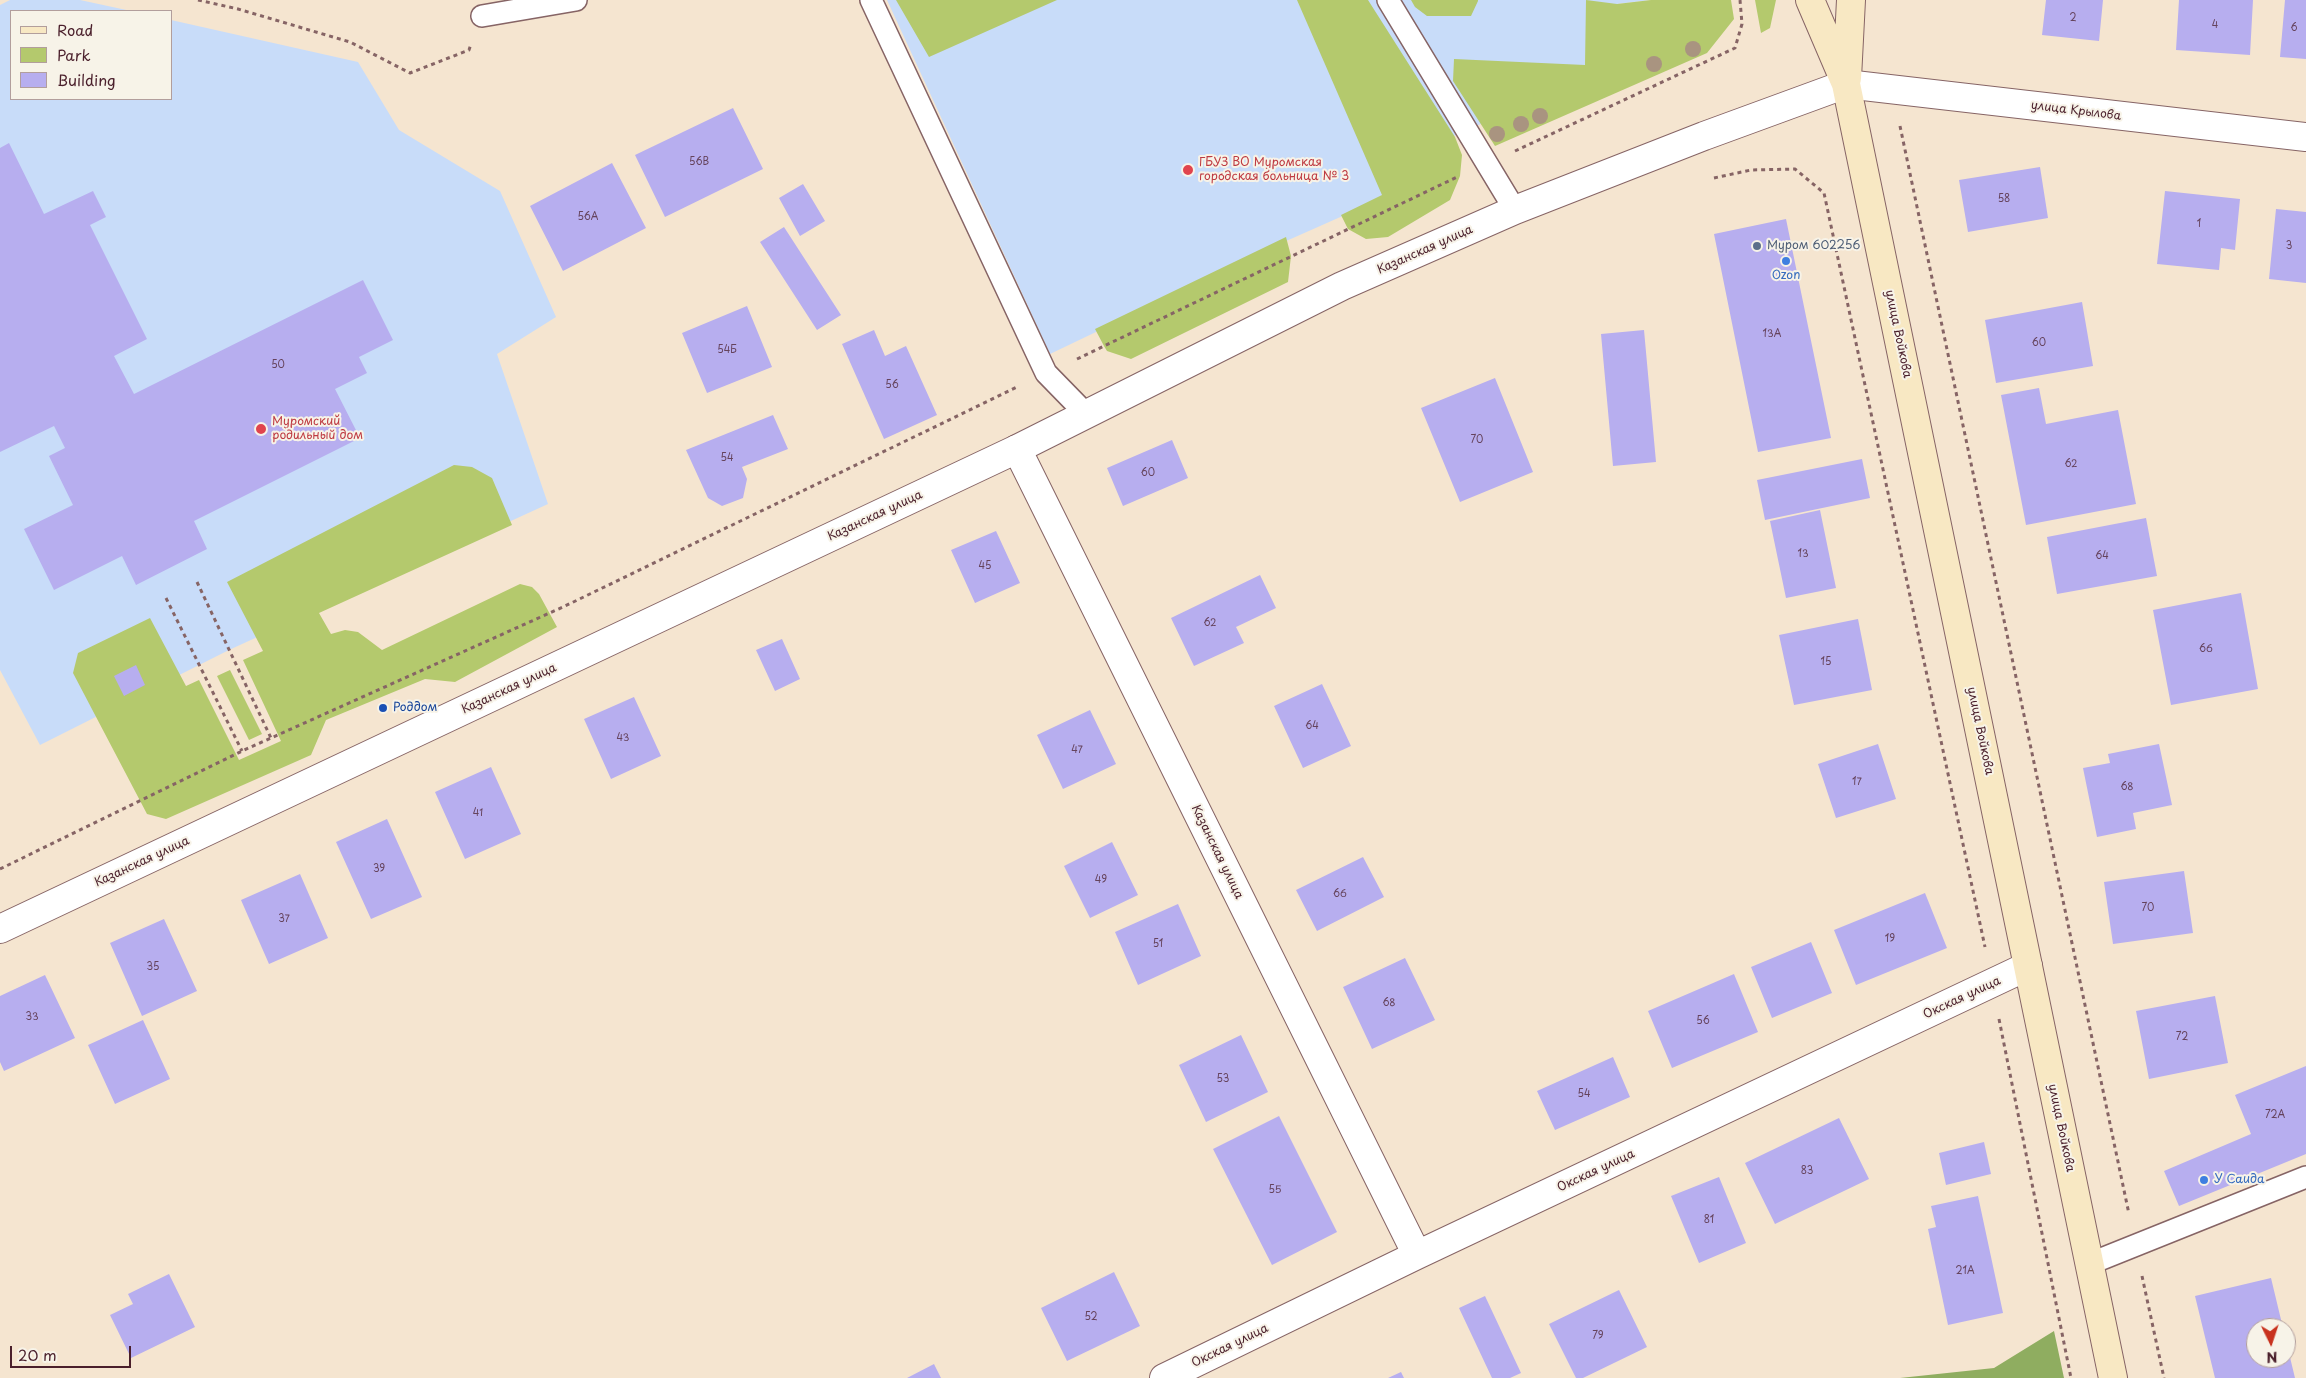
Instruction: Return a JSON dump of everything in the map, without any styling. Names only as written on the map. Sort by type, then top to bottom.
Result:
[{"type":"main road","name":"улица Войкова","points":[[1810,0],[1846,84],[2113,1378]]},
{"type":"main road","name":"улица Войкова","points":[[1846,84],[1851,0]]},
{"type":"street","name":"улица Крылова","points":[[1846,84],[2306,137]]},
{"type":"street","name":"Казанская улица","points":[[0,929],[1017,449],[1342,286],[1516,210],[1704,136],[1846,84]]},
{"type":"street","name":"Казанская улица","points":[[1017,449],[1417,1255]]},
{"type":"street","name":"Окская улица","points":[[1164,1378],[1417,1255],[2028,966]]},
{"type":"lane","points":[[482,16],[576,0]]},
{"type":"lane","points":[[871,0],[1046,373],[1086,414]]},
{"type":"lane","points":[[1388,0],[1516,210]]},
{"type":"lane","points":[[2090,1264],[2306,1178]]},
{"type":"path","points":[[198,0],[238,9],[350,42],[410,73],[469,50],[482,16]]},
{"type":"path","points":[[0,869],[242,751],[563,607],[1046,373],[1735,48],[1742,24],[1740,0]]},
{"type":"path","points":[[1892,89],[2164,1378]]},
{"type":"path","points":[[1714,178],[1752,170],[1794,170],[1824,193],[1992,984],[2070,1378]]},
{"type":"path","points":[[197,582],[271,738]]},
{"type":"path","points":[[166,598],[242,751]]},
{"type":"shaded area","name":"Муромский родильный дом","points":[[10,0],[80,0],[126,10],[10,10],[10,100],[172,100],[172,20],[358,62],[399,130],[500,191],[556,317],[497,354],[548,504],[229,650],[40,745],[0,670],[0,5]]},
{"type":"shaded area","name":"ГБУЗ ВО Муромская городская больница № 3","points":[[887,0],[1651,0],[1617,4],[1616,88],[1494,118],[1432,146],[1390,195],[1284,242],[1050,354]]},
{"type":"green space","points":[[896,0],[1057,0],[929,57]]},
{"type":"green space","points":[[1297,0],[1368,0],[1455,137],[1462,155],[1460,176],[1450,200],[1388,237],[1366,239],[1348,229],[1341,215],[1382,195]]},
{"type":"green space","points":[[1411,0],[1478,1],[1471,16],[1427,16],[1415,7]]},
{"type":"green space","points":[[1586,0],[1617,4],[1651,0],[1731,0],[1734,19],[1707,53],[1495,146],[1453,81],[1454,59],[1585,65]]},
{"type":"green space","points":[[1755,0],[1776,0],[1770,28],[1761,33]]},
{"type":"green space","points":[[1286,237],[1291,256],[1288,282],[1131,359],[1107,351],[1095,329]]},
{"type":"green space","points":[[454,465],[472,467],[492,478],[512,525],[319,613],[331,634],[345,630],[358,632],[382,650],[520,584],[532,587],[539,594],[557,627],[455,682],[425,679],[326,720],[311,755],[166,819],[147,814],[73,673],[78,653],[150,618],[186,686],[199,680],[239,760],[281,741],[243,660],[263,651],[227,582]]},
{"type":"green space","points":[[230,670],[262,734],[249,740],[217,676]]},
{"type":"green space","points":[[2054,1331],[2064,1378],[1900,1378],[1994,1368]]},
{"type":"building","points":[[2046,0],[2103,0],[2099,41],[2042,35]]},
{"type":"building","points":[[2179,0],[2253,0],[2250,55],[2176,50]]},
{"type":"building","points":[[2285,0],[2306,0],[2306,59],[2280,57]]},
{"type":"building","points":[[733,108],[763,169],[665,217],[635,155]]},
{"type":"building","points":[[9,143],[44,214],[93,191],[106,217],[90,225],[147,339],[114,356],[134,394],[363,280],[393,340],[359,357],[367,373],[335,389],[360,438],[194,521],[207,549],[136,585],[122,556],[54,590],[24,529],[73,505],[49,456],[65,448],[54,426],[0,452],[0,148]]},
{"type":"building","points":[[612,163],[646,228],[563,271],[530,206]]},
{"type":"building","points":[[2040,167],[2048,218],[1968,232],[1959,180]]},
{"type":"building","points":[[803,184],[825,221],[800,236],[779,198]]},
{"type":"building","points":[[2165,191],[2240,199],[2235,250],[2221,248],[2219,270],[2157,264]]},
{"type":"building","points":[[2276,209],[2306,212],[2306,283],[2269,279]]},
{"type":"building","points":[[1786,219],[1831,438],[1758,452],[1714,234]]},
{"type":"building","points":[[784,227],[841,315],[817,330],[760,242]]},
{"type":"building","points":[[2082,302],[2093,366],[1996,383],[1985,320]]},
{"type":"building","points":[[747,306],[772,367],[707,393],[682,333]]},
{"type":"building","points":[[874,330],[885,356],[906,346],[937,415],[884,439],[842,344]]},
{"type":"building","points":[[1644,330],[1656,462],[1613,466],[1601,334]]},
{"type":"building","points":[[1495,378],[1533,472],[1460,502],[1421,408]]},
{"type":"building","points":[[2039,388],[2046,424],[2118,410],[2136,504],[2026,525],[2001,395]]},
{"type":"building","points":[[773,415],[788,449],[742,467],[747,479],[743,498],[722,506],[708,498],[686,450]]},
{"type":"building","points":[[1172,440],[1188,478],[1123,506],[1107,468]]},
{"type":"building","points":[[1862,459],[1870,498],[1765,520],[1757,480]]},
{"type":"building","points":[[1820,510],[1836,588],[1786,598],[1770,521]]},
{"type":"building","points":[[2146,518],[2157,576],[2057,594],[2047,537]]},
{"type":"building","points":[[996,531],[1020,583],[975,603],[951,550]]},
{"type":"building","points":[[1260,575],[1276,608],[1236,627],[1244,643],[1194,666],[1171,618]]},
{"type":"building","points":[[2241,593],[2258,689],[2171,705],[2153,610]]},
{"type":"building","points":[[1858,619],[1872,690],[1794,705],[1779,635]]},
{"type":"building","points":[[782,639],[800,679],[775,691],[756,650]]},
{"type":"building","points":[[136,665],[145,685],[124,696],[114,676]]},
{"type":"building","points":[[1322,684],[1351,746],[1303,768],[1274,706]]},
{"type":"building","points":[[634,697],[661,756],[611,779],[584,719]]},
{"type":"building","points":[[1090,710],[1116,764],[1063,789],[1037,735]]},
{"type":"building","points":[[1878,744],[1896,799],[1836,818],[1818,764]]},
{"type":"building","points":[[2159,744],[2172,805],[2133,813],[2136,829],[2097,837],[2083,768],[2110,763],[2108,754]]},
{"type":"building","points":[[491,767],[521,834],[465,859],[435,792]]},
{"type":"building","points":[[387,819],[422,897],[371,919],[336,842]]},
{"type":"building","points":[[1112,842],[1138,895],[1090,918],[1064,866]]},
{"type":"building","points":[[1363,857],[1384,897],[1317,931],[1296,890]]},
{"type":"building","points":[[2184,871],[2193,933],[2113,944],[2104,882]]},
{"type":"building","points":[[300,874],[328,938],[269,964],[241,900]]},
{"type":"building","points":[[1925,893],[1947,948],[1856,985],[1834,930]]},
{"type":"building","points":[[1178,904],[1201,956],[1138,985],[1115,932]]},
{"type":"building","points":[[164,919],[197,991],[142,1016],[110,943]]},
{"type":"building","points":[[1811,942],[1832,993],[1772,1018],[1751,967]]},
{"type":"building","points":[[1405,958],[1435,1020],[1372,1049],[1343,987]]},
{"type":"building","points":[[1734,974],[1758,1032],[1672,1068],[1648,1011]]},
{"type":"building","points":[[45,975],[75,1038],[4,1071],[0,1062],[0,996]]},
{"type":"building","points":[[2215,996],[2228,1063],[2149,1079],[2136,1011]]},
{"type":"building","points":[[143,1020],[170,1079],[115,1104],[88,1045]]},
{"type":"building","points":[[1241,1035],[1268,1092],[1206,1122],[1179,1065]]},
{"type":"building","points":[[1613,1057],[1630,1097],[1555,1130],[1537,1091]]},
{"type":"building","points":[[2306,1066],[2306,1154],[2179,1206],[2164,1171],[2251,1134],[2235,1095]]},
{"type":"building","points":[[1279,1116],[1337,1232],[1272,1265],[1213,1149]]},
{"type":"building","points":[[1839,1118],[1869,1179],[1775,1224],[1745,1163]]},
{"type":"building","points":[[1984,1142],[1991,1174],[1946,1185],[1939,1153]]},
{"type":"building","points":[[1719,1177],[1746,1243],[1699,1263],[1671,1196]]},
{"type":"building","points":[[1978,1196],[2003,1313],[1948,1325],[1928,1229],[1936,1227],[1931,1206]]},
{"type":"building","points":[[1114,1272],[1140,1326],[1067,1361],[1041,1308]]},
{"type":"building","points":[[169,1274],[195,1327],[131,1358],[110,1315],[133,1304],[128,1294]]},
{"type":"building","points":[[2271,1278],[2281,1318],[2246,1318],[2246,1368],[2293,1368],[2295,1378],[2215,1378],[2195,1296]]},
{"type":"building","points":[[1619,1290],[1647,1347],[1583,1378],[1576,1378],[1549,1324]]},
{"type":"building","points":[[1485,1296],[1521,1373],[1510,1378],[1492,1378],[1459,1308]]},
{"type":"building","points":[[934,1364],[941,1378],[907,1378]]},
{"type":"building","points":[[1401,1372],[1404,1378],[1388,1378]]},
{"type":"place","name":"ГБУЗ ВО Муромская городская больница № 3","points":[[1188,170]]},
{"type":"place","name":"Муром 602256","points":[[1757,246]]},
{"type":"place","name":"Ozon","points":[[1786,261]]},
{"type":"place","name":"Муромский родильный дом","points":[[261,429]]},
{"type":"place","name":"Роддом","points":[[383,708]]},
{"type":"place","name":"У Саида","points":[[2204,1180]]}]
